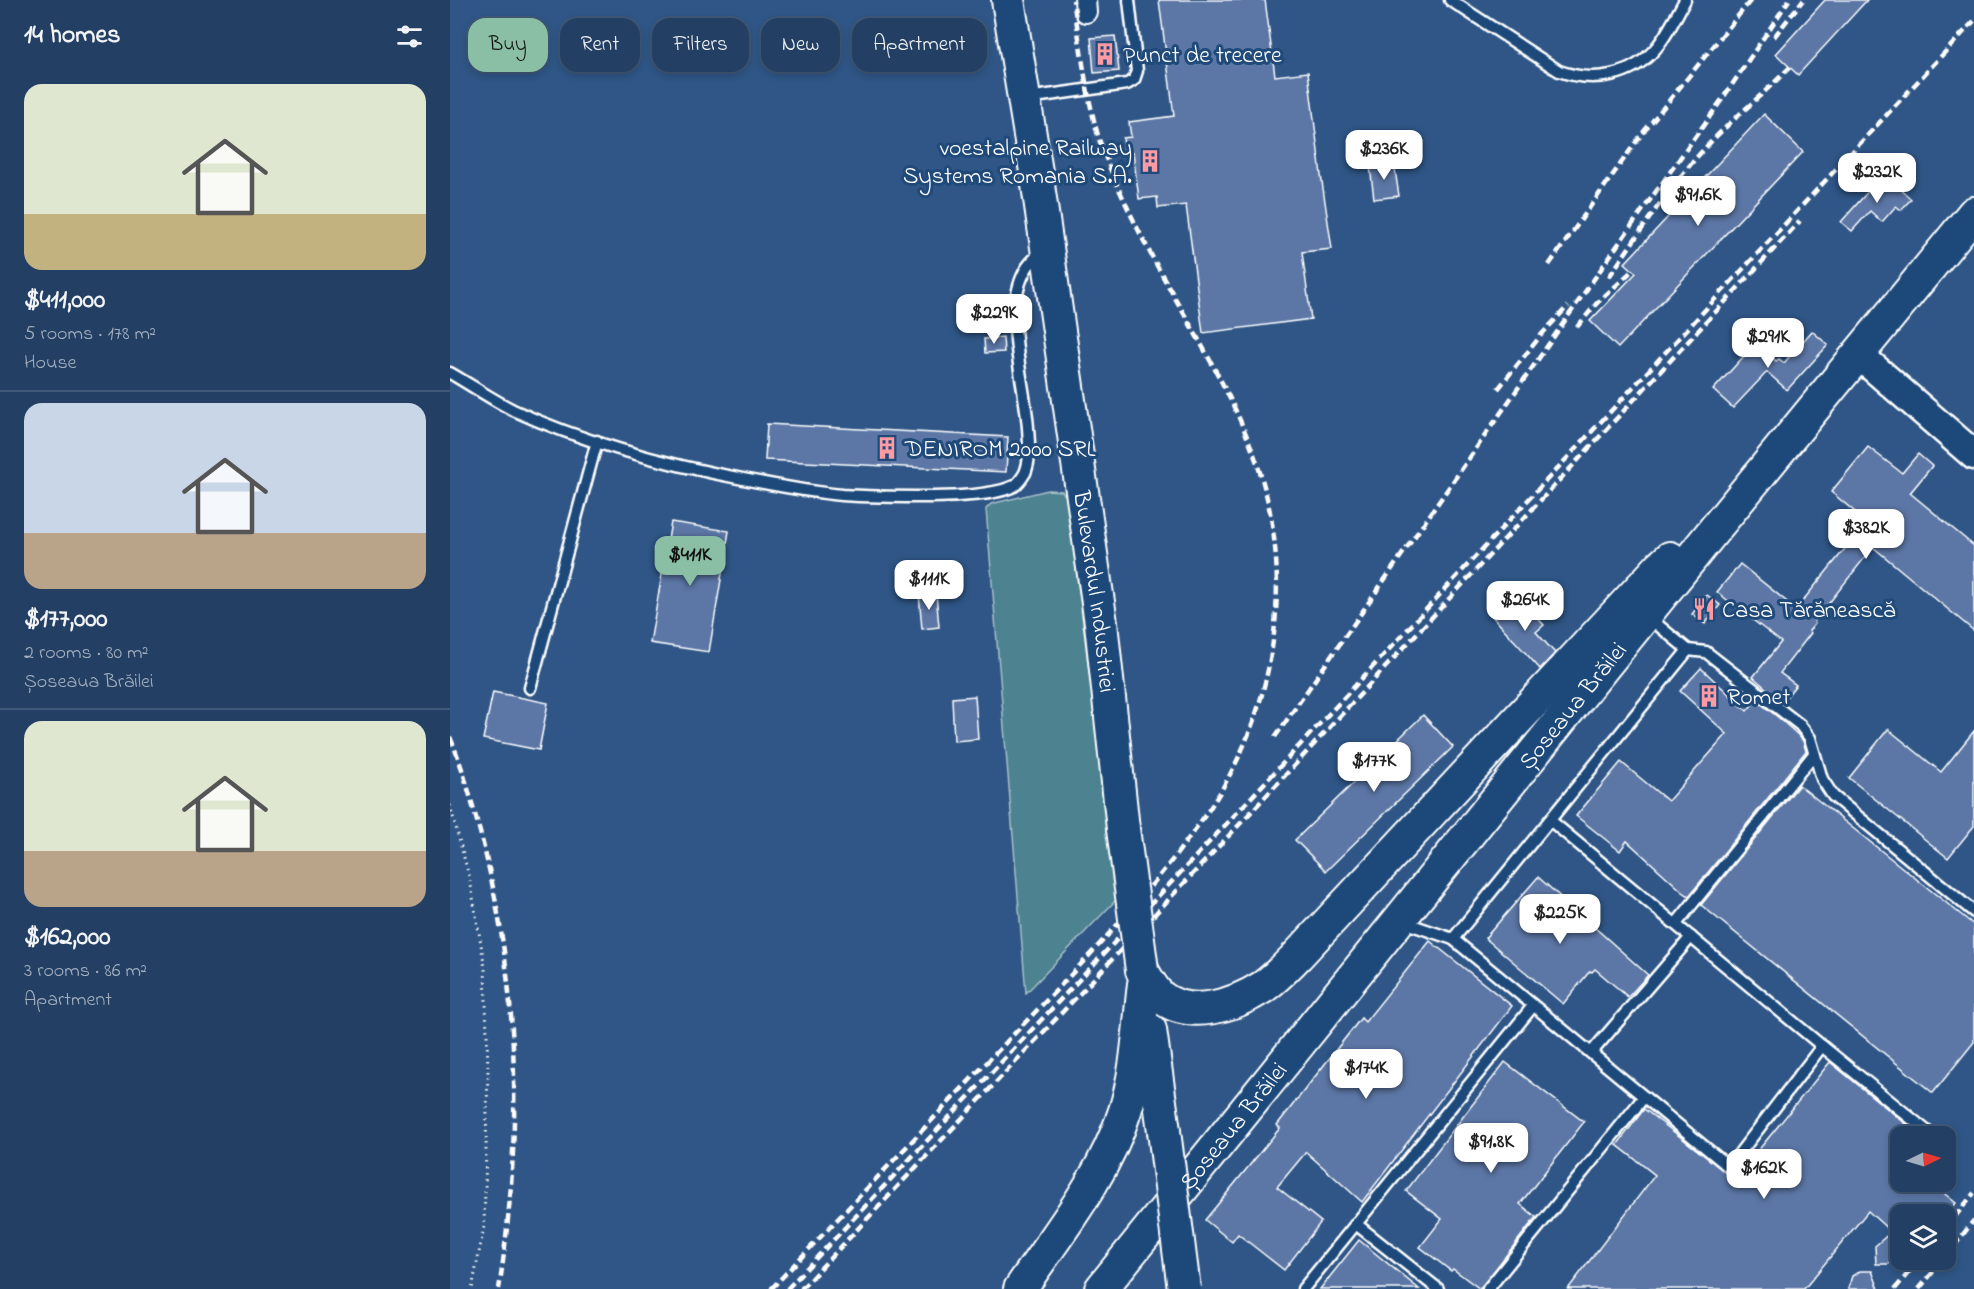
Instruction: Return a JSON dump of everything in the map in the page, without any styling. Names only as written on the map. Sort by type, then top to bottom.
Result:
[{"type":"main road","name":"Bulevardul Industriei","points":[[1008,0],[1047,247],[1101,623],[1123,829],[1143,977]]},
{"type":"main road","name":"Șoseaua Brăilei","points":[[1101,1289],[1714,530],[1974,213]]},
{"type":"main road","points":[[1859,355],[1974,454]]},
{"type":"main road","points":[[1143,977],[1157,993],[1183,1008],[1206,1007],[1239,999],[1259,989],[1278,975],[1660,567],[1694,540],[1714,530]]},
{"type":"main road","name":"Șoseaua Brăilei","points":[[1143,977],[1184,1289]]},
{"type":"main road","points":[[1020,1289],[1087,1190],[1116,1135],[1132,1084],[1143,977]]},
{"type":"lane","points":[[1024,98],[1127,84],[1134,80],[1137,71],[1129,0]]},
{"type":"lane","points":[[1450,0],[1559,71],[1587,78],[1611,76],[1636,65],[1647,57],[1665,35],[1685,0]]},
{"type":"lane","points":[[450,373],[511,409],[537,420],[621,450],[698,470],[817,492],[876,496],[948,497],[1014,486],[1026,471],[1029,438],[1017,344],[1017,294],[1026,269],[1047,247]]},
{"type":"lane","points":[[530,688],[597,441]]},
{"type":"lane","points":[[1646,615],[1688,650],[1706,652],[1800,725],[1810,738],[1822,779],[1833,796],[1974,912]]},
{"type":"lane","points":[[1453,939],[1688,650]]},
{"type":"lane","points":[[1676,924],[1814,754]]},
{"type":"lane","points":[[1551,820],[1920,1126]]},
{"type":"lane","points":[[1400,921],[1453,939],[1729,1167],[1822,1046]]},
{"type":"lane","points":[[1592,1053],[1691,937]]},
{"type":"lane","points":[[1303,1289],[1533,1005]]},
{"type":"lane","points":[[1488,1289],[1644,1097]]},
{"type":"lane","points":[[1356,1224],[1438,1289]]},
{"type":"path","points":[[450,805],[470,880],[485,968],[488,1070],[484,1227],[472,1289]]},
{"type":"green space","points":[[1048,490],[1062,491],[1067,498],[1118,898],[1026,993],[986,509],[991,504]]},
{"type":"building","points":[[1159,0],[1265,0],[1275,76],[1308,72],[1332,249],[1302,252],[1311,319],[1203,333],[1186,205],[1158,208],[1157,197],[1139,199],[1133,152],[1125,153],[1123,138],[1131,137],[1129,122],[1174,116]]},
{"type":"building","points":[[1825,0],[1867,0],[1798,75],[1776,54]]},
{"type":"building","name":"Punct de trecere","points":[[1115,36],[1119,71],[1094,73],[1091,38]]},
{"type":"building","points":[[1764,114],[1803,152],[1618,348],[1590,321],[1636,273],[1625,263]]},
{"type":"building","points":[[1394,163],[1399,196],[1374,199],[1370,166]]},
{"type":"building","points":[[1880,178],[1889,186],[1893,182],[1911,199],[1901,210],[1896,206],[1882,222],[1870,211],[1852,231],[1841,222]]},
{"type":"building","points":[[1812,331],[1828,345],[1787,390],[1767,372],[1733,408],[1713,390],[1756,343],[1776,361],[1779,359],[1784,363]]},
{"type":"building","points":[[1003,337],[1004,352],[985,353],[984,339]]},
{"type":"building","name":"DENIROM 2000 SRL","points":[[767,424],[1008,437],[1006,472],[765,460]]},
{"type":"building","points":[[1868,447],[1902,473],[1918,454],[1932,466],[1910,493],[1974,546],[1974,631],[1873,547],[1814,622],[1815,624],[1809,631],[1811,633],[1780,673],[1796,685],[1782,702],[1753,677],[1781,642],[1717,592],[1740,564],[1796,609],[1857,534],[1846,525],[1855,512],[1831,492]]},
{"type":"building","points":[[671,522],[729,531],[709,652],[650,643]]},
{"type":"building","points":[[936,593],[939,627],[922,629],[919,594]]},
{"type":"building","points":[[1707,595],[1720,605],[1705,624],[1692,614]]},
{"type":"building","points":[[1514,598],[1525,610],[1528,608],[1544,625],[1536,632],[1555,653],[1540,669],[1493,617]]},
{"type":"building","points":[[1701,668],[1747,711],[1756,700],[1779,718],[1803,741],[1806,751],[1689,896],[1627,841],[1620,851],[1576,816],[1621,762],[1668,801],[1727,734],[1680,691]]},
{"type":"building","points":[[493,692],[548,703],[539,750],[483,739]]},
{"type":"building","points":[[975,696],[978,739],[954,741],[952,698]]},
{"type":"building","points":[[1423,715],[1453,747],[1326,871],[1295,840]]},
{"type":"building","points":[[1888,729],[1941,772],[1974,731],[1974,826],[1948,858],[1849,778]]},
{"type":"building","points":[[1799,785],[1974,925],[1974,1042],[1933,1093],[1701,905]]},
{"type":"building","points":[[1538,877],[1648,975],[1628,997],[1595,969],[1590,971],[1563,1004],[1485,938]]},
{"type":"building","points":[[1430,941],[1512,1006],[1362,1202],[1306,1152],[1277,1187],[1321,1222],[1284,1270],[1238,1234],[1232,1242],[1205,1220],[1280,1128],[1277,1125],[1361,1018],[1365,1022]]},
{"type":"building","points":[[1505,1062],[1584,1122],[1520,1204],[1536,1217],[1480,1289],[1453,1269],[1451,1271],[1420,1247],[1442,1219],[1406,1191]]},
{"type":"building","points":[[1830,1062],[1909,1126],[1890,1126],[1890,1192],[1942,1192],[1956,1203],[1890,1204],[1890,1231],[1868,1211],[1804,1289],[1568,1289],[1655,1175],[1617,1145],[1644,1109],[1735,1179]]},
{"type":"building","points":[[1890,1233],[1890,1263],[1876,1264],[1875,1246]]},
{"type":"building","points":[[1359,1240],[1419,1289],[1320,1289]]},
{"type":"building","points":[[1860,1271],[1872,1271],[1879,1289],[1848,1289],[1852,1276]]},
{"type":"railway","points":[[771,1289],[1097,947],[1176,855],[1227,780],[1245,743],[1259,704],[1269,665],[1275,624],[1277,583],[1275,542],[1268,502],[1257,463],[1245,431],[1215,369],[1148,249],[1107,161],[1091,107],[1073,0]]},
{"type":"railway","points":[[1549,265],[1641,135],[1751,0]]},
{"type":"railway","points":[[1275,737],[1617,246],[1723,98],[1789,0]]},
{"type":"railway","points":[[1774,37],[1803,0]]},
{"type":"railway","points":[[787,1289],[1231,819],[1974,21]]},
{"type":"railway","points":[[1609,277],[1655,210],[1692,162],[1790,67]]},
{"type":"railway","points":[[801,1289],[1238,826],[1800,221]]},
{"type":"railway","points":[[1577,327],[1597,303],[1633,270]]},
{"type":"railway","points":[[1498,389],[1542,334],[1568,306]]},
{"type":"railway","points":[[450,737],[470,796],[493,889],[510,1003],[514,1059],[512,1173],[499,1289]]},
{"type":"railway","points":[[1956,1216],[1974,1193]]},
{"type":"railway","points":[[1956,1244],[1974,1220]]},
{"type":"railway","points":[[1895,1289],[1911,1270]]},
{"type":"railway","points":[[1919,1289],[1935,1270]]},
{"type":"place","name":"Punct de trecere","points":[[1105,54]]},
{"type":"place","name":"voestalpine Railway Systems Romania S.A.","points":[[1150,161]]},
{"type":"place","name":"DENIROM 2000 SRL","points":[[887,448]]},
{"type":"place","name":"Casa Tărănească","points":[[1704,609]]},
{"type":"place","name":"Romet","points":[[1709,696]]}]
